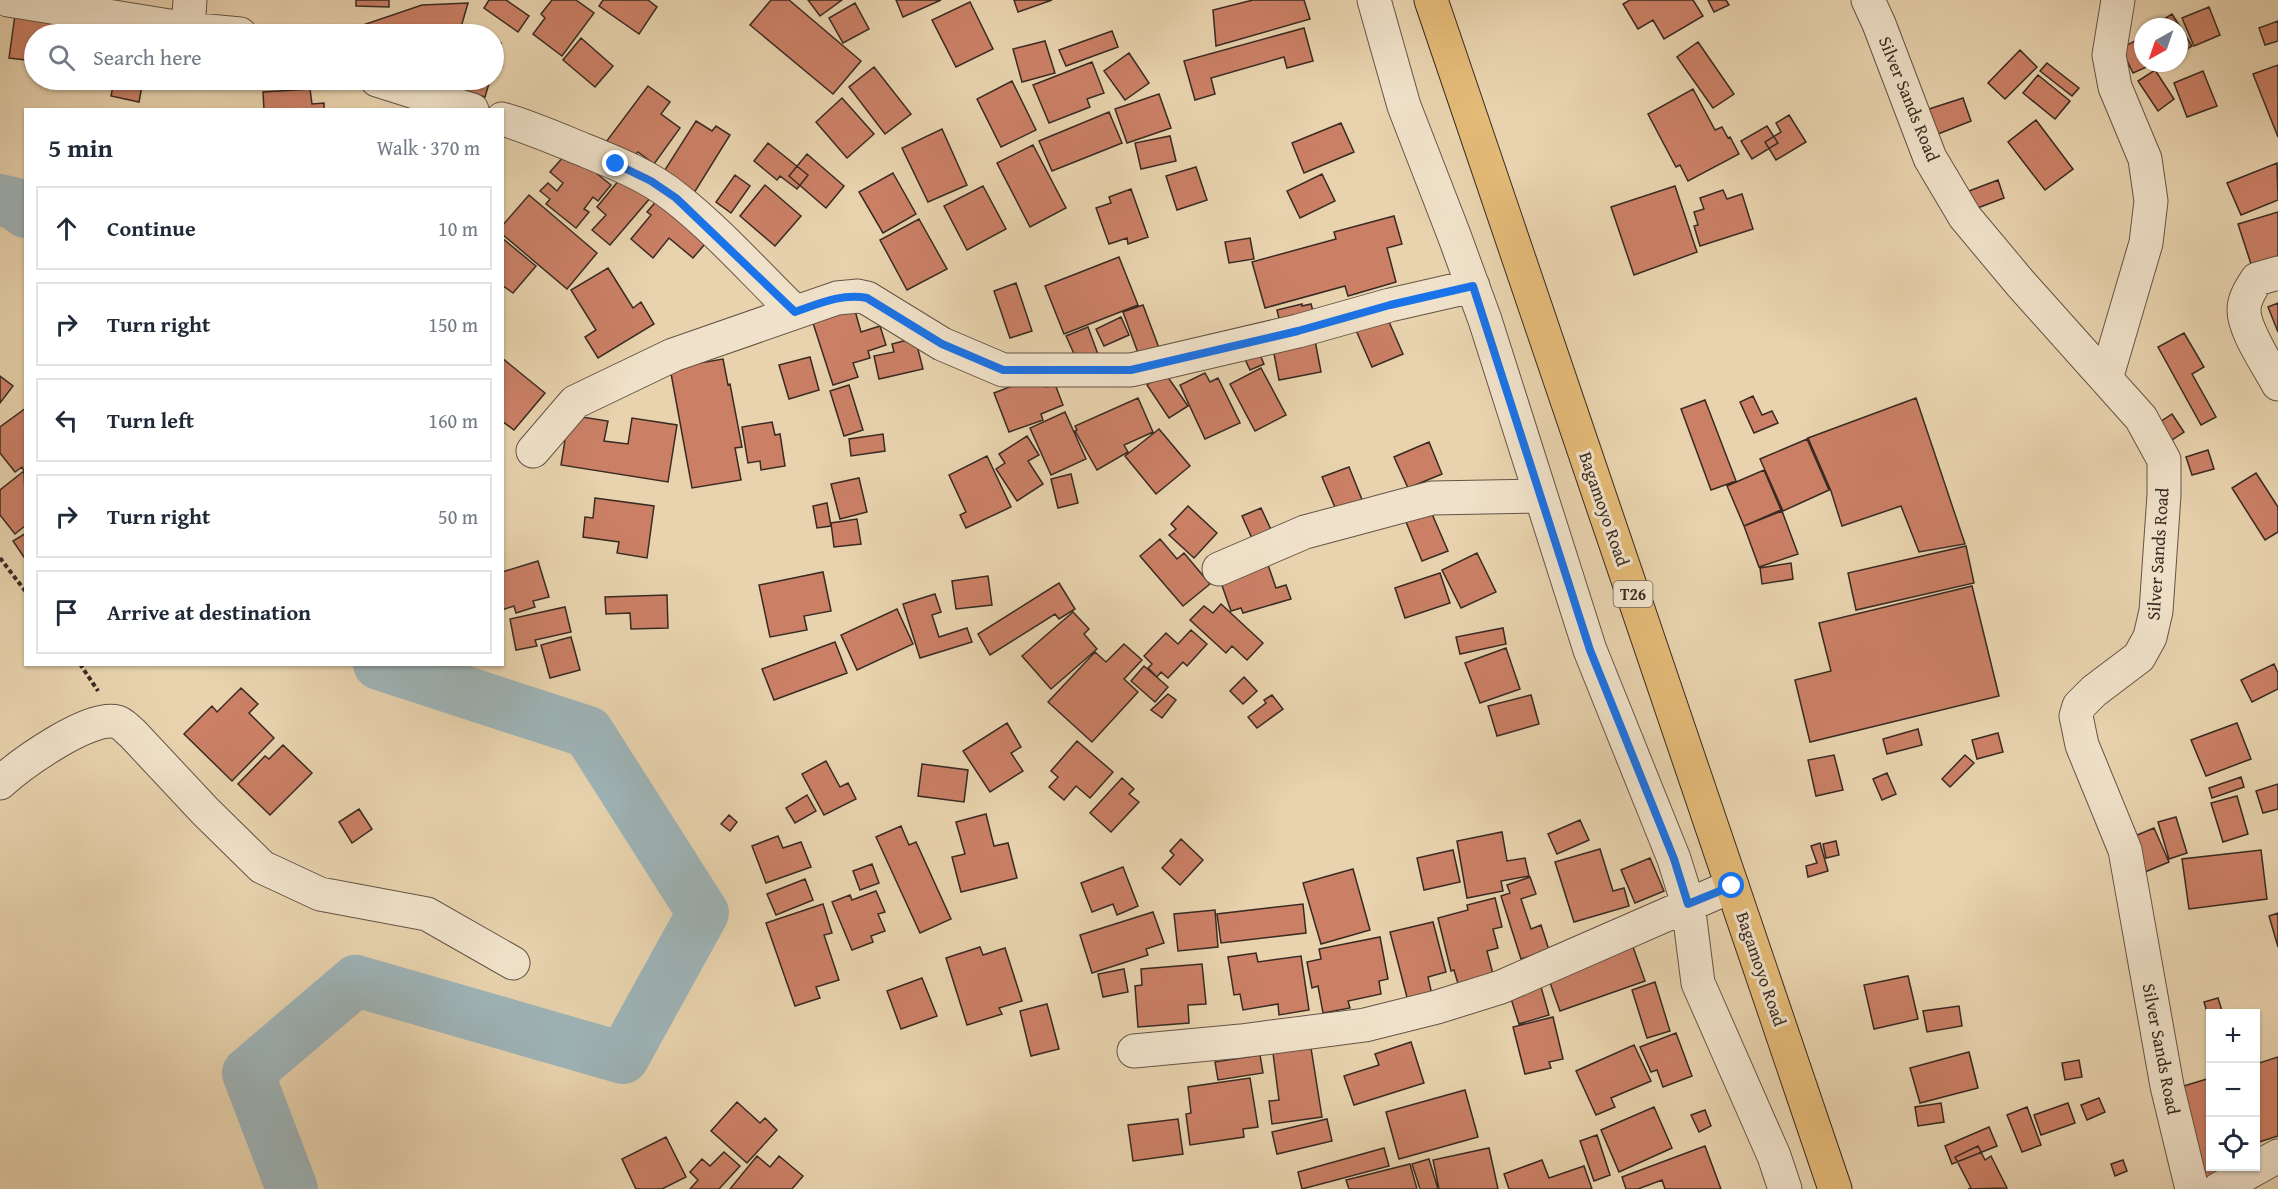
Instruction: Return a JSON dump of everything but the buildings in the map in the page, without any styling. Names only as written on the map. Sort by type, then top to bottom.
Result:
[{"type":"highway","name":"Bagamoyo Road","points":[[1431,0],[1835,1189]]},
{"type":"street","points":[[8,0],[189,15],[213,24]]},
{"type":"street","points":[[1374,0],[1404,106],[1473,286],[1590,650],[1674,859],[1688,904],[1698,983],[1774,1156],[1785,1189]]},
{"type":"street","name":"Silver Sands Road","points":[[1868,0],[1930,158],[1965,217],[2021,284],[2141,418],[2164,460],[2164,495],[2156,611],[2150,637],[2139,657],[2094,691],[2079,706],[2077,727],[2082,745],[2125,850],[2166,1086],[2192,1189]]},
{"type":"street","points":[[2106,379],[2146,243],[2151,201],[2145,159],[2115,87],[2109,55],[2118,0]]},
{"type":"street","points":[[409,90],[466,108]]},
{"type":"street","points":[[504,120],[526,126],[606,159],[651,181],[698,217],[795,312]]},
{"type":"street","points":[[2278,273],[2257,279],[2247,295],[2244,310],[2249,329],[2278,384]]},
{"type":"street","points":[[533,451],[575,402],[673,355],[837,298],[858,296],[867,298],[942,344],[1003,370],[1131,370],[1298,331],[1390,305],[1473,286]]},
{"type":"street","points":[[1219,569],[1305,532],[1432,498],[1541,496]]},
{"type":"street","points":[[0,783],[76,730],[105,721],[119,722],[262,867],[320,894],[427,914],[513,963]]},
{"type":"street","points":[[1134,1051],[1241,1041],[1365,1025],[1437,1007],[1501,987],[1732,886]]},
{"type":"street","points":[[2219,1189],[2278,1156]]},
{"type":"path","points":[[0,558],[24,589]]},
{"type":"waterway","points":[[0,200],[13,203],[24,211]]},
{"type":"waterway","points":[[292,1189],[248,1073],[356,981],[623,1058],[703,913],[588,732],[385,666]]},
{"type":"route","points":[[616,164],[651,181],[676,198],[795,312],[837,298],[858,296],[867,298],[942,344],[1003,370],[1131,370],[1298,331],[1390,305],[1473,286],[1590,650],[1674,859],[1688,904],[1732,886]]}]
